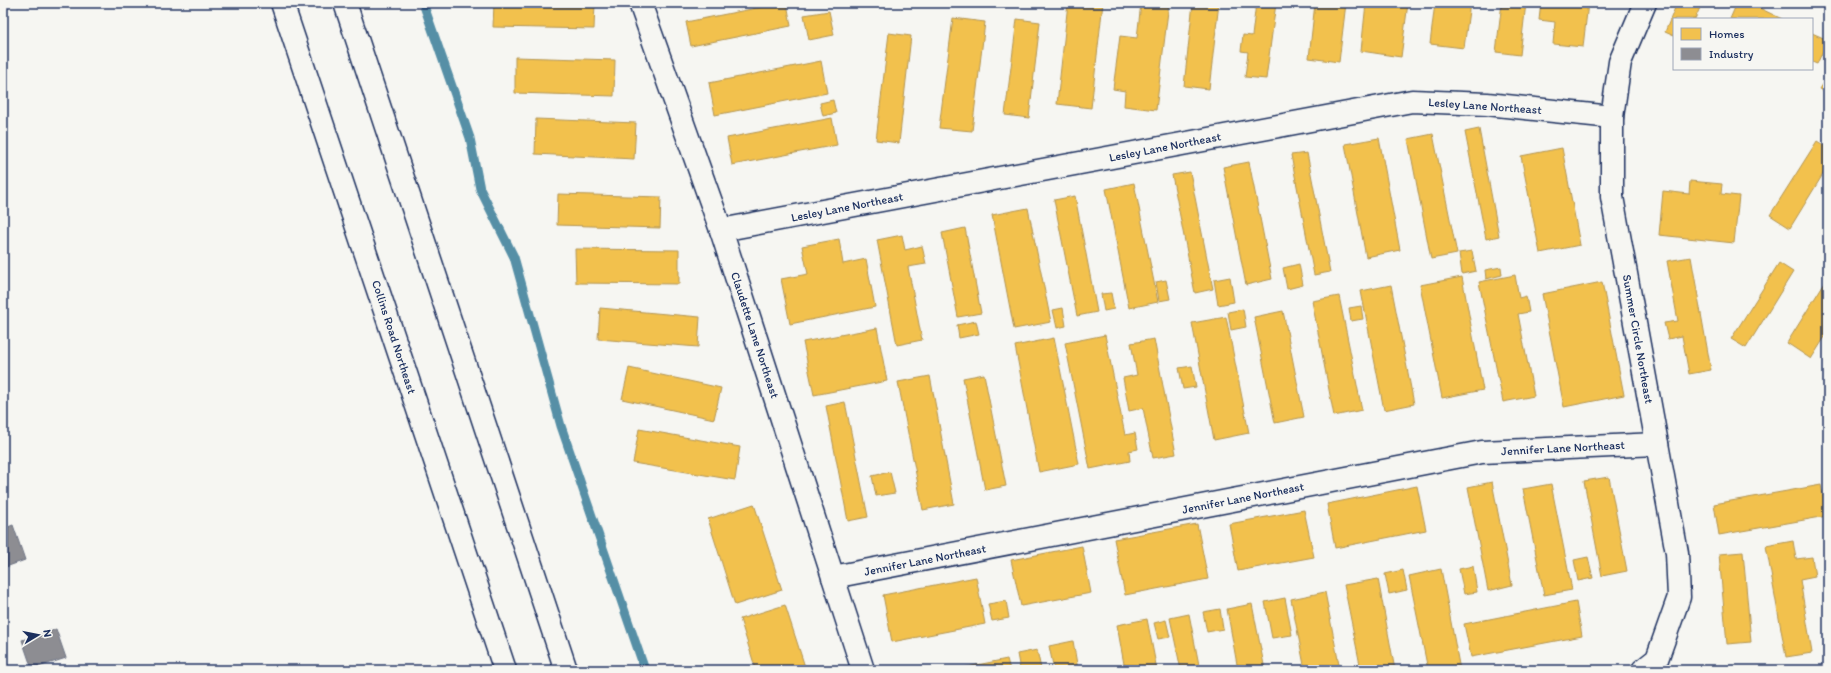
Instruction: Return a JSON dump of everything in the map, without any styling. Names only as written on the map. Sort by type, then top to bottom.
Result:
[{"type":"main road","name":"Collins Road Northeast","points":[[282,3],[505,670]]},
{"type":"main road","points":[[345,3],[566,670]]},
{"type":"main road","name":"Claudette Lane Northeast","points":[[640,3],[721,230],[863,670]]},
{"type":"main road","name":"Summer Circle Northeast","points":[[1643,670],[1657,659],[1679,597],[1677,553],[1612,197],[1612,117],[1620,62],[1645,3]]},
{"type":"main road","name":"Lesley Lane Northeast","points":[[721,230],[1412,101],[1486,104],[1612,117]]},
{"type":"main road","name":"Jennifer Lane Northeast","points":[[833,578],[1482,452],[1657,444]]},
{"type":"building: Homes","points":[[494,3],[595,3],[594,29],[493,27]]},
{"type":"building: Homes","points":[[787,3],[791,26],[691,46],[686,22]]},
{"type":"building: Homes","points":[[1068,3],[1103,3],[1091,108],[1057,104]]},
{"type":"building: Homes","points":[[1141,3],[1169,3],[1156,110],[1124,106],[1125,91],[1113,89],[1120,36],[1137,38]]},
{"type":"building: Homes","points":[[1193,3],[1219,3],[1209,89],[1184,86]]},
{"type":"building: Homes","points":[[1256,3],[1276,3],[1266,79],[1245,77],[1248,52],[1241,51],[1243,35],[1252,36]]},
{"type":"building: Homes","points":[[1315,3],[1346,3],[1339,62],[1309,58]]},
{"type":"building: Homes","points":[[1366,3],[1408,3],[1401,57],[1361,51]]},
{"type":"building: Homes","points":[[1435,3],[1470,3],[1464,48],[1430,44]]},
{"type":"building: Homes","points":[[1502,3],[1526,3],[1520,55],[1496,52]]},
{"type":"building: Homes","points":[[1541,3],[1588,3],[1583,47],[1553,44],[1555,22],[1539,20]]},
{"type":"building: Homes","points":[[1677,3],[1702,3],[1695,18],[1673,18],[1673,36],[1665,32]]},
{"type":"building: Homes","points":[[1737,3],[1749,3],[1780,18],[1730,18]]},
{"type":"building: Homes","points":[[829,11],[834,35],[809,40],[804,15]]},
{"type":"building: Homes","points":[[953,18],[985,22],[972,131],[939,128]]},
{"type":"building: Homes","points":[[1017,19],[1040,22],[1029,118],[1005,115]]},
{"type":"building: Homes","points":[[889,33],[911,36],[899,143],[876,140]]},
{"type":"building: Homes","points":[[1813,33],[1828,40],[1817,64],[1813,62]]},
{"type":"building: Homes","points":[[515,57],[615,60],[614,96],[515,93]]},
{"type":"building: Homes","points":[[821,61],[827,93],[715,115],[709,83]]},
{"type":"building: Homes","points":[[1828,75],[1828,94],[1819,89]]},
{"type":"building: Homes","points":[[833,100],[836,113],[823,116],[820,103]]},
{"type":"building: Homes","points":[[832,118],[837,145],[732,165],[727,138]]},
{"type":"building: Homes","points":[[536,119],[636,123],[634,159],[535,154]]},
{"type":"building: Homes","points":[[1479,129],[1499,236],[1486,239],[1465,132]]},
{"type":"building: Homes","points":[[1433,134],[1457,254],[1431,259],[1408,139]]},
{"type":"building: Homes","points":[[1379,138],[1400,250],[1366,257],[1345,144]]},
{"type":"building: Homes","points":[[1817,141],[1828,148],[1828,166],[1790,228],[1770,215]]},
{"type":"building: Homes","points":[[1562,148],[1580,245],[1540,253],[1521,156]]},
{"type":"building: Homes","points":[[1307,153],[1330,272],[1314,275],[1291,155]]},
{"type":"building: Homes","points":[[1249,162],[1272,279],[1246,285],[1223,167]]},
{"type":"building: Homes","points":[[1190,172],[1213,289],[1195,293],[1172,175]]},
{"type":"building: Homes","points":[[1690,181],[1722,184],[1721,194],[1739,196],[1734,243],[1659,235],[1663,191],[1689,194]]},
{"type":"building: Homes","points":[[1134,183],[1158,302],[1129,308],[1106,189]]},
{"type":"building: Homes","points":[[558,194],[661,197],[660,228],[557,225]]},
{"type":"building: Homes","points":[[1075,196],[1097,312],[1077,316],[1054,200]]},
{"type":"building: Homes","points":[[1028,208],[1051,322],[1014,329],[992,215]]},
{"type":"building: Homes","points":[[1828,220],[1828,230],[1824,227]]},
{"type":"building: Homes","points":[[965,228],[981,313],[958,317],[942,233]]},
{"type":"building: Homes","points":[[902,235],[905,250],[922,246],[926,264],[908,267],[922,340],[897,345],[877,240]]},
{"type":"building: Homes","points":[[839,239],[843,264],[866,259],[875,307],[790,324],[781,279],[808,274],[802,246]]},
{"type":"building: Homes","points":[[575,249],[679,250],[679,284],[576,283]]},
{"type":"building: Homes","points":[[1472,251],[1476,271],[1462,274],[1459,253]]},
{"type":"building: Homes","points":[[1691,257],[1711,370],[1689,374],[1682,336],[1668,339],[1664,323],[1678,321],[1667,261]]},
{"type":"building: Homes","points":[[1779,263],[1793,272],[1746,348],[1731,339]]},
{"type":"building: Homes","points":[[1299,264],[1303,285],[1287,289],[1283,268]]},
{"type":"building: Homes","points":[[1501,267],[1502,275],[1486,279],[1485,270]]},
{"type":"building: Homes","points":[[1515,275],[1519,298],[1526,296],[1529,312],[1518,314],[1534,396],[1503,402],[1479,282]]},
{"type":"building: Homes","points":[[1230,277],[1234,302],[1218,305],[1214,280]]},
{"type":"building: Homes","points":[[1462,277],[1483,390],[1442,398],[1420,285]]},
{"type":"building: Homes","points":[[1828,277],[1828,332],[1811,359],[1787,343]]},
{"type":"building: Homes","points":[[1166,280],[1170,299],[1159,301],[1156,282]]},
{"type":"building: Homes","points":[[1602,282],[1624,395],[1564,407],[1542,294]]},
{"type":"building: Homes","points":[[1391,285],[1414,404],[1384,410],[1361,291]]},
{"type":"building: Homes","points":[[1111,293],[1114,309],[1104,311],[1101,294]]},
{"type":"building: Homes","points":[[1339,296],[1362,410],[1334,416],[1312,301]]},
{"type":"building: Homes","points":[[1361,306],[1363,319],[1351,321],[1349,308]]},
{"type":"building: Homes","points":[[600,308],[700,317],[698,347],[598,339]]},
{"type":"building: Homes","points":[[1063,308],[1066,326],[1057,328],[1053,310]]},
{"type":"building: Homes","points":[[1243,309],[1246,327],[1231,330],[1228,312]]},
{"type":"building: Homes","points":[[1283,311],[1304,417],[1275,423],[1254,317]]},
{"type":"building: Homes","points":[[1226,317],[1249,433],[1214,440],[1192,323]]},
{"type":"building: Homes","points":[[976,321],[979,334],[959,338],[957,325]]},
{"type":"building: Homes","points":[[877,328],[887,381],[814,395],[803,342]]},
{"type":"building: Homes","points":[[1105,335],[1125,435],[1135,433],[1138,449],[1129,451],[1130,461],[1090,469],[1065,343]]},
{"type":"building: Homes","points":[[1054,338],[1079,464],[1039,472],[1015,346]]},
{"type":"building: Homes","points":[[1154,339],[1176,454],[1153,458],[1143,408],[1129,411],[1123,378],[1137,375],[1131,343]]},
{"type":"building: Homes","points":[[1192,366],[1196,387],[1183,389],[1179,368]]},
{"type":"building: Homes","points":[[629,368],[721,388],[714,419],[622,399]]},
{"type":"building: Homes","points":[[984,374],[1006,486],[985,490],[963,378]]},
{"type":"building: Homes","points":[[930,376],[954,504],[923,510],[898,382]]},
{"type":"building: Homes","points":[[845,402],[868,517],[848,521],[826,406]]},
{"type":"building: Homes","points":[[639,429],[740,447],[735,480],[633,463]]},
{"type":"building: Homes","points":[[890,472],[895,493],[876,496],[872,476]]},
{"type":"building: Homes","points":[[1609,477],[1627,571],[1602,576],[1584,481]]},
{"type":"building: Homes","points":[[1492,482],[1512,585],[1488,591],[1468,487]]},
{"type":"building: Homes","points":[[1551,484],[1572,590],[1544,595],[1523,489]]},
{"type":"building: Homes","points":[[1821,485],[1827,516],[1719,535],[1714,504]]},
{"type":"building: Homes","points":[[1417,486],[1426,530],[1335,548],[1327,504]]},
{"type":"building: Homes","points":[[754,504],[782,590],[735,605],[708,519]]},
{"type":"building: Homes","points":[[1304,510],[1314,557],[1238,571],[1229,524]]},
{"type":"building: Homes","points":[[1197,524],[1208,579],[1125,595],[1114,539]]},
{"type":"building: Homes","points":[[1793,541],[1796,559],[1812,557],[1815,577],[1800,580],[1812,653],[1786,657],[1766,546]]},
{"type":"building: Homes","points":[[1082,546],[1091,593],[1021,606],[1011,560]]},
{"type":"building: Homes","points":[[1743,552],[1751,642],[1727,644],[1719,554]]},
{"type":"building: Homes","points":[[1588,557],[1593,578],[1578,581],[1574,560]]},
{"type":"building: Homes","points":[[1473,566],[1477,592],[1464,594],[1459,569]]},
{"type":"building: Homes","points":[[1441,569],[1460,670],[1428,670],[1409,576]]},
{"type":"building: Homes","points":[[1403,570],[1407,590],[1389,594],[1385,574]]},
{"type":"building: Homes","points":[[976,577],[985,624],[892,642],[883,595]]},
{"type":"building: Homes","points":[[1378,579],[1395,670],[1361,670],[1344,585]]},
{"type":"building: Homes","points":[[1325,592],[1340,670],[1305,670],[1291,599]]},
{"type":"building: Homes","points":[[1285,598],[1292,635],[1272,638],[1265,602]]},
{"type":"building: Homes","points":[[1006,601],[1009,618],[992,621],[988,604]]},
{"type":"building: Homes","points":[[1576,602],[1582,636],[1471,657],[1464,624]]},
{"type":"building: Homes","points":[[1252,604],[1265,670],[1238,670],[1227,609]]},
{"type":"building: Homes","points":[[785,605],[806,670],[756,670],[740,619]]},
{"type":"building: Homes","points":[[1220,609],[1223,629],[1207,632],[1203,612]]},
{"type":"building: Homes","points":[[1189,614],[1200,670],[1181,670],[1170,618]]},
{"type":"building: Homes","points":[[1147,619],[1157,670],[1125,670],[1117,625]]},
{"type":"building: Homes","points":[[1166,620],[1170,637],[1158,639],[1154,623]]},
{"type":"building: Homes","points":[[1073,641],[1078,670],[1054,670],[1049,646]]},
{"type":"building: Homes","points":[[1037,650],[1041,669],[1020,670],[1017,654]]},
{"type":"building: Homes","points":[[1007,659],[1010,670],[952,670]]},
{"type":"building: Industry","points":[[3,409],[8,424],[3,425]]},
{"type":"building: Industry","points":[[13,525],[25,560],[3,568],[3,529]]},
{"type":"building: Industry","points":[[56,629],[66,658],[32,669],[22,640]]},
{"type":"waterway","points":[[423,3],[470,138],[480,189],[514,257],[561,426],[645,670]]}]
